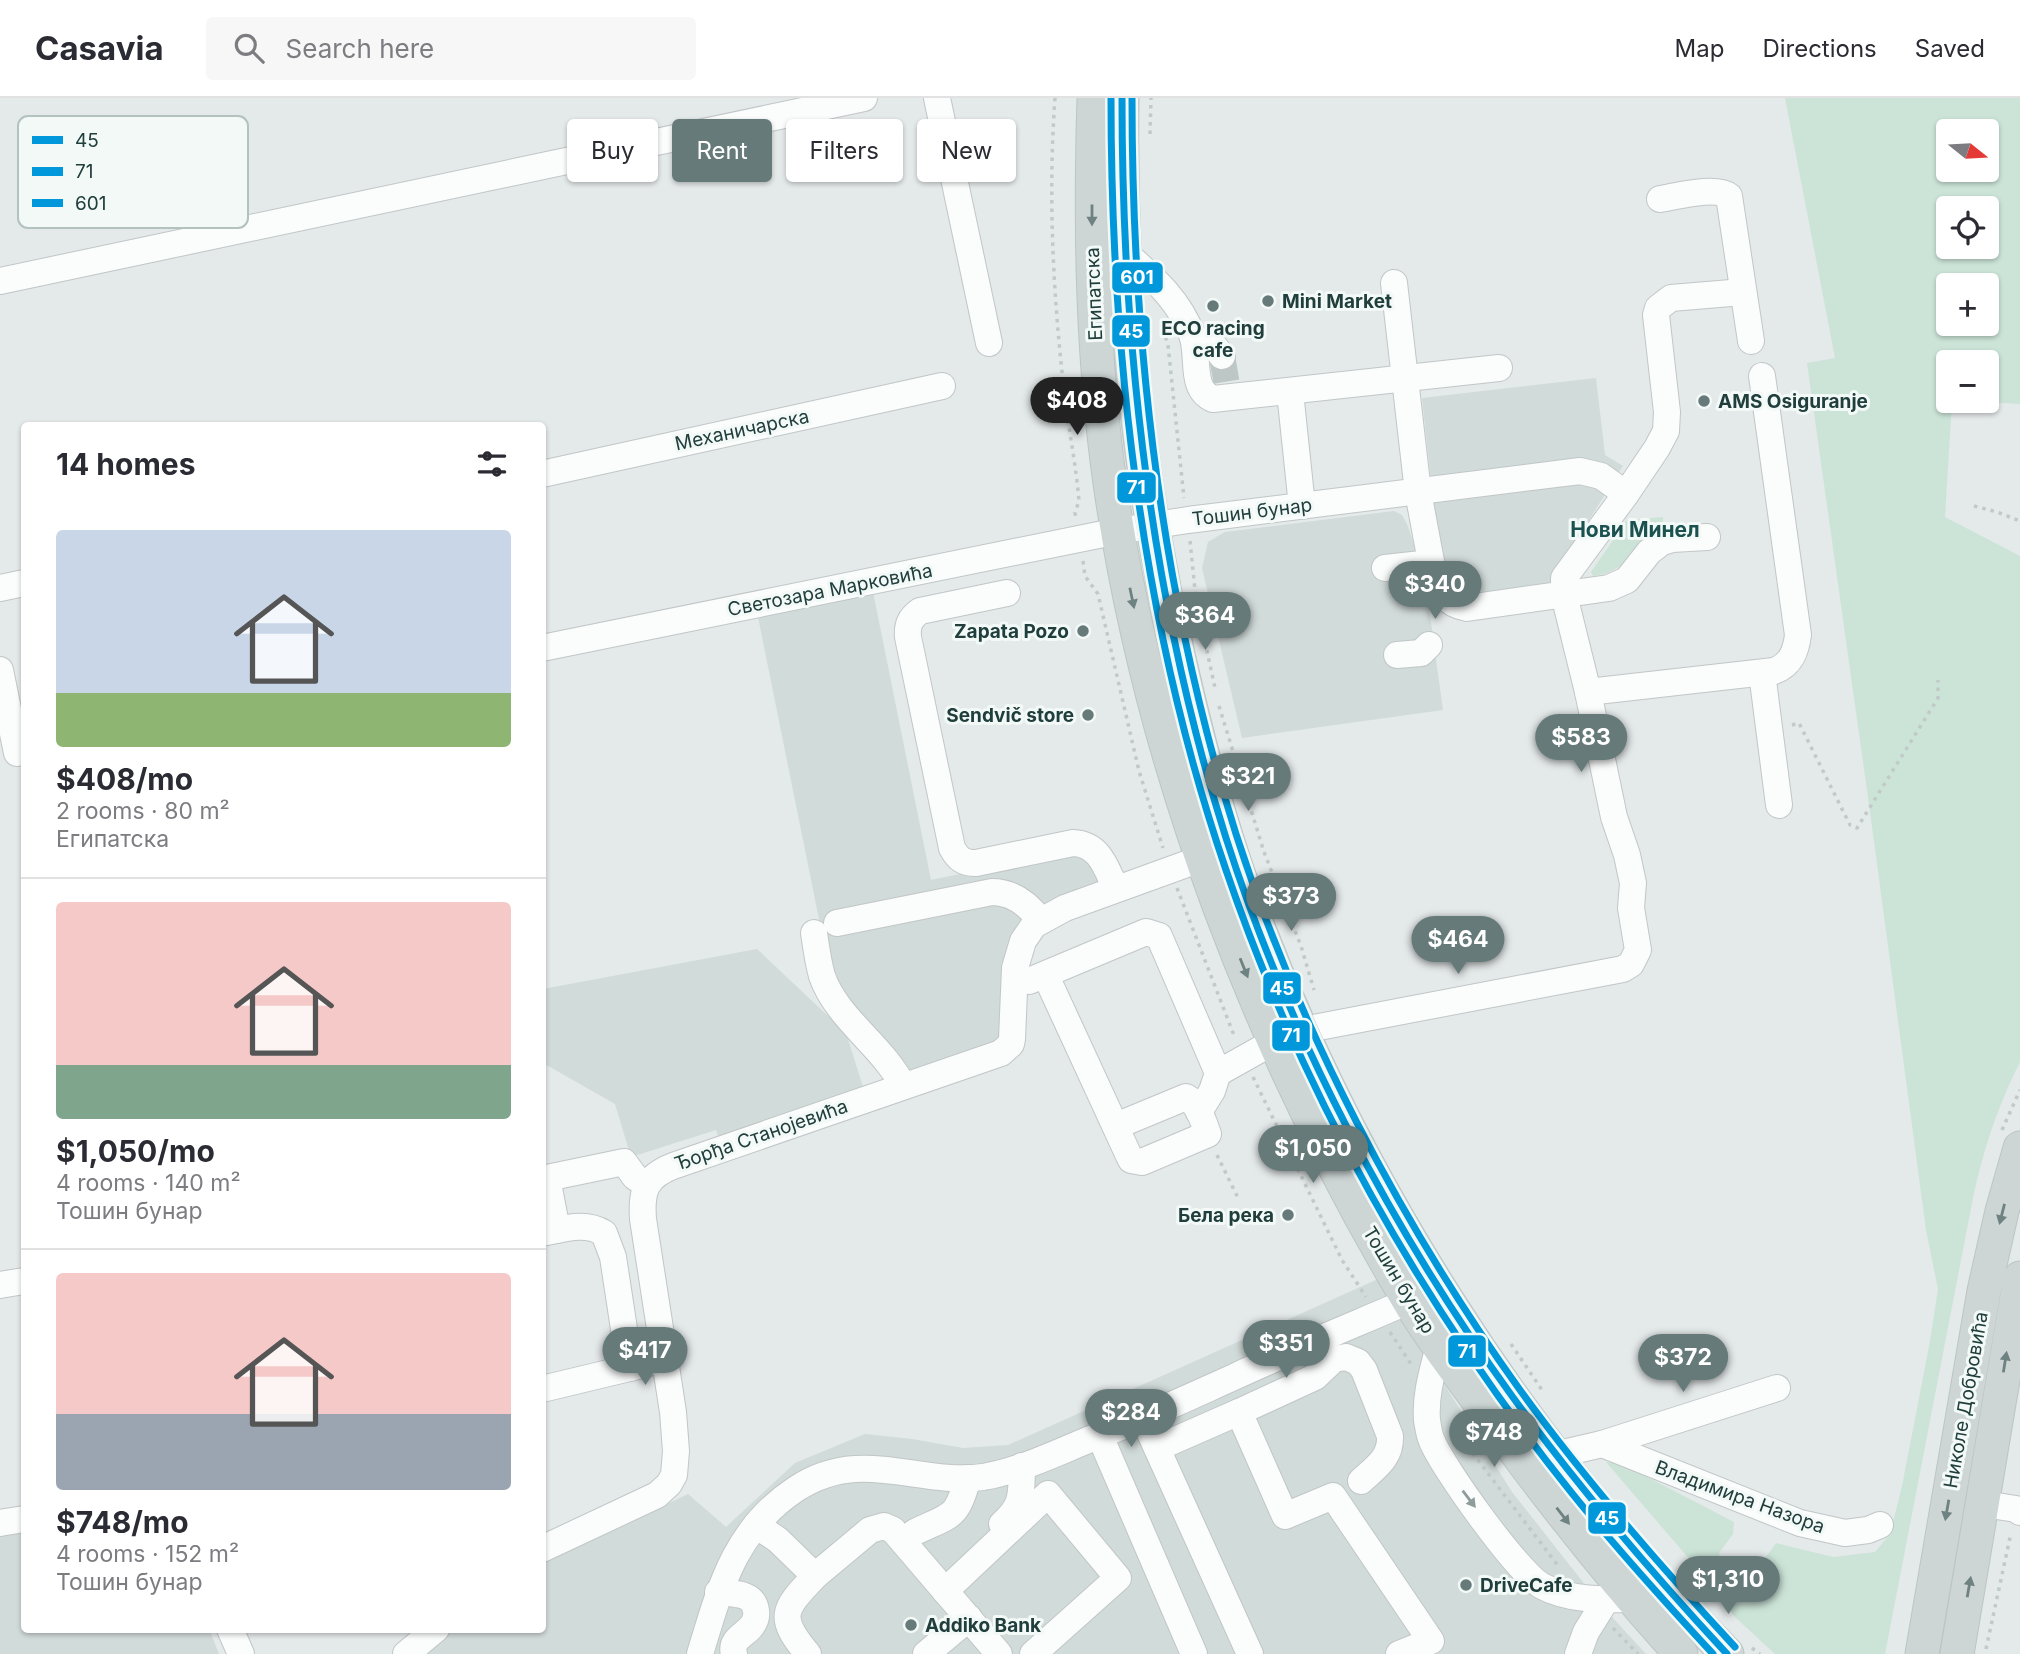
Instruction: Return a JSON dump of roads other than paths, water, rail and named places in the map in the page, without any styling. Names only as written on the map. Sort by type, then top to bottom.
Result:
[{"type":"main road","name":"Египатска","points":[[1094,98],[1091,217],[1095,336],[1118,531]]},
{"type":"main road","name":"Египатска","points":[[1122,98],[1123,251],[1132,385],[1151,526]]},
{"type":"main road","name":"Тошин бунар","points":[[1151,526],[1184,683],[1212,788],[1245,893],[1302,1032],[1381,1190],[1434,1279],[1555,1455],[1610,1525],[1739,1650]]},
{"type":"main road","name":"Тошин бунар","points":[[1118,531],[1162,731],[1231,936],[1302,1032],[1298,1096],[1345,1189],[1409,1301],[1523,1464],[1612,1604],[1681,1654]]},
{"type":"main road","name":"Николе Добровића","points":[[1922,1654],[1984,1291],[2020,1148]]},
{"type":"main road","name":"Николе Добровића","points":[[1957,1654],[2006,1508],[2020,1278]]},
{"type":"street","points":[[0,282],[864,98]]},
{"type":"street","points":[[937,98],[989,344]]},
{"type":"street","points":[[1660,199],[1713,191],[1724,192],[1729,196],[1751,341]]},
{"type":"street","points":[[1123,251],[1168,293],[1194,337],[1202,392],[1213,399],[1228,392],[1290,392],[1499,369]]},
{"type":"street","points":[[1394,283],[1418,492],[1439,592],[1450,602],[1460,607],[1473,607],[1609,588],[1631,576],[1649,552],[1662,542],[1707,537]]},
{"type":"street","points":[[1218,1073],[1302,1032],[1628,967],[1637,954],[1638,943],[1631,908],[1633,883],[1629,862],[1630,830],[1588,692],[1564,594],[1564,580],[1626,494],[1666,431],[1667,412],[1656,315],[1658,308],[1671,298],[1743,292]]},
{"type":"street","points":[[1194,337],[1215,348],[1222,356]]},
{"type":"street","points":[[1588,692],[1774,671],[1786,665],[1794,653],[1798,635],[1762,376]]},
{"type":"street","name":"Механичарска","points":[[546,473],[942,386]]},
{"type":"street","points":[[1290,392],[1303,506]]},
{"type":"street","name":"Тошин бунар","points":[[1151,526],[1580,471],[1601,475],[1626,494]]},
{"type":"street","name":"Светозара Марковића","points":[[546,647],[1151,526]]},
{"type":"street","points":[[1385,568],[1431,563]]},
{"type":"street","points":[[0,588],[21,584]]},
{"type":"street","points":[[1007,593],[920,611],[907,627],[953,848],[958,858],[965,863],[976,863],[1083,843],[1096,849],[1116,889]]},
{"type":"street","points":[[1397,655],[1421,653],[1429,645]]},
{"type":"street","points":[[0,670],[14,753]]},
{"type":"street","points":[[1762,673],[1779,805]]},
{"type":"street","points":[[903,1086],[895,1071],[832,994],[822,976],[825,928],[992,892],[1013,896],[1040,920],[1203,858]]},
{"type":"street","name":"Ђорђа Станојевића","points":[[647,1185],[662,1170],[1002,1053],[1011,1044],[1013,1034],[1014,984],[1018,955],[1023,941],[1040,920]]},
{"type":"street","points":[[1014,984],[1046,976],[1146,932],[1155,933],[1162,940],[1218,1073],[1203,1123],[1147,1160],[1131,1160],[1046,976]]},
{"type":"street","points":[[1115,1126],[1186,1097],[1191,1099],[1203,1123]]},
{"type":"street","points":[[546,1179],[624,1162],[635,1177],[647,1185],[642,1201],[643,1219],[676,1451],[674,1475],[657,1495],[546,1547]]},
{"type":"street","points":[[546,1190],[550,1232],[583,1226],[596,1228],[604,1233],[612,1257],[630,1368]]},
{"type":"street","points":[[0,1286],[21,1282]]},
{"type":"street","points":[[700,1654],[718,1592],[735,1555],[756,1525],[774,1506],[797,1488],[819,1477],[857,1468],[968,1478],[996,1474],[1144,1418],[1409,1301]]},
{"type":"street","points":[[1439,1346],[1428,1392],[1427,1420],[1431,1439],[1450,1474],[1530,1576],[1544,1587],[1567,1595],[1612,1604],[1578,1654]]},
{"type":"street","points":[[1157,1448],[1315,1377],[1334,1359],[1341,1357],[1353,1359],[1364,1370],[1390,1436],[1390,1446],[1384,1460],[1360,1481]]},
{"type":"street","points":[[546,1388],[665,1359]]},
{"type":"street","name":"Владимира Назора","points":[[1555,1455],[1602,1444],[1777,1388]]},
{"type":"street","points":[[1239,1412],[1285,1516],[1333,1496],[1431,1641],[1399,1654]]},
{"type":"street","points":[[1144,1418],[1250,1654]]},
{"type":"street","points":[[1100,1436],[1194,1654]]},
{"type":"street","name":"Владимира Назора","points":[[1602,1444],[1800,1523],[1845,1533],[1868,1530],[1880,1525]]},
{"type":"street","points":[[945,1591],[1048,1494],[1054,1465]]},
{"type":"street","points":[[990,1534],[1019,1506],[1022,1496],[1022,1466]]},
{"type":"street","points":[[915,1532],[954,1512],[962,1501],[968,1478]]},
{"type":"street","points":[[1033,1654],[1130,1575],[1048,1494]]},
{"type":"street","points":[[0,1523],[21,1520]]},
{"type":"street","points":[[756,1525],[778,1540],[815,1576]]},
{"type":"street","points":[[808,1654],[792,1631],[787,1610],[791,1601],[815,1576],[870,1530],[884,1527],[893,1530],[968,1618],[993,1652]]},
{"type":"street","points":[[718,1592],[744,1595],[756,1606],[757,1616],[754,1623],[736,1641],[732,1648],[734,1654]]},
{"type":"street","points":[[926,1654],[968,1618]]},
{"type":"street","points":[[232,1633],[241,1654]]},
{"type":"street","points":[[406,1654],[428,1633]]},
{"type":"tunnel","points":[[1222,356],[1227,385]]},
{"type":"place","name":"Mini Market","points":[[1268,301]]},
{"type":"place","name":"ECO racing cafe","points":[[1213,306]]},
{"type":"place","name":"AMS Osiguranje","points":[[1704,401]]},
{"type":"place","name":"Zapata Pozo","points":[[1083,631]]},
{"type":"place","name":"Sendvič store","points":[[1088,715]]},
{"type":"place","name":"Бела река","points":[[1288,1215]]},
{"type":"place","name":"DriveCafe","points":[[1466,1585]]},
{"type":"place","name":"Addiko Bank","points":[[911,1625]]},
{"type":"district","name":"Нови Минел","points":[[1635,529]]}]
